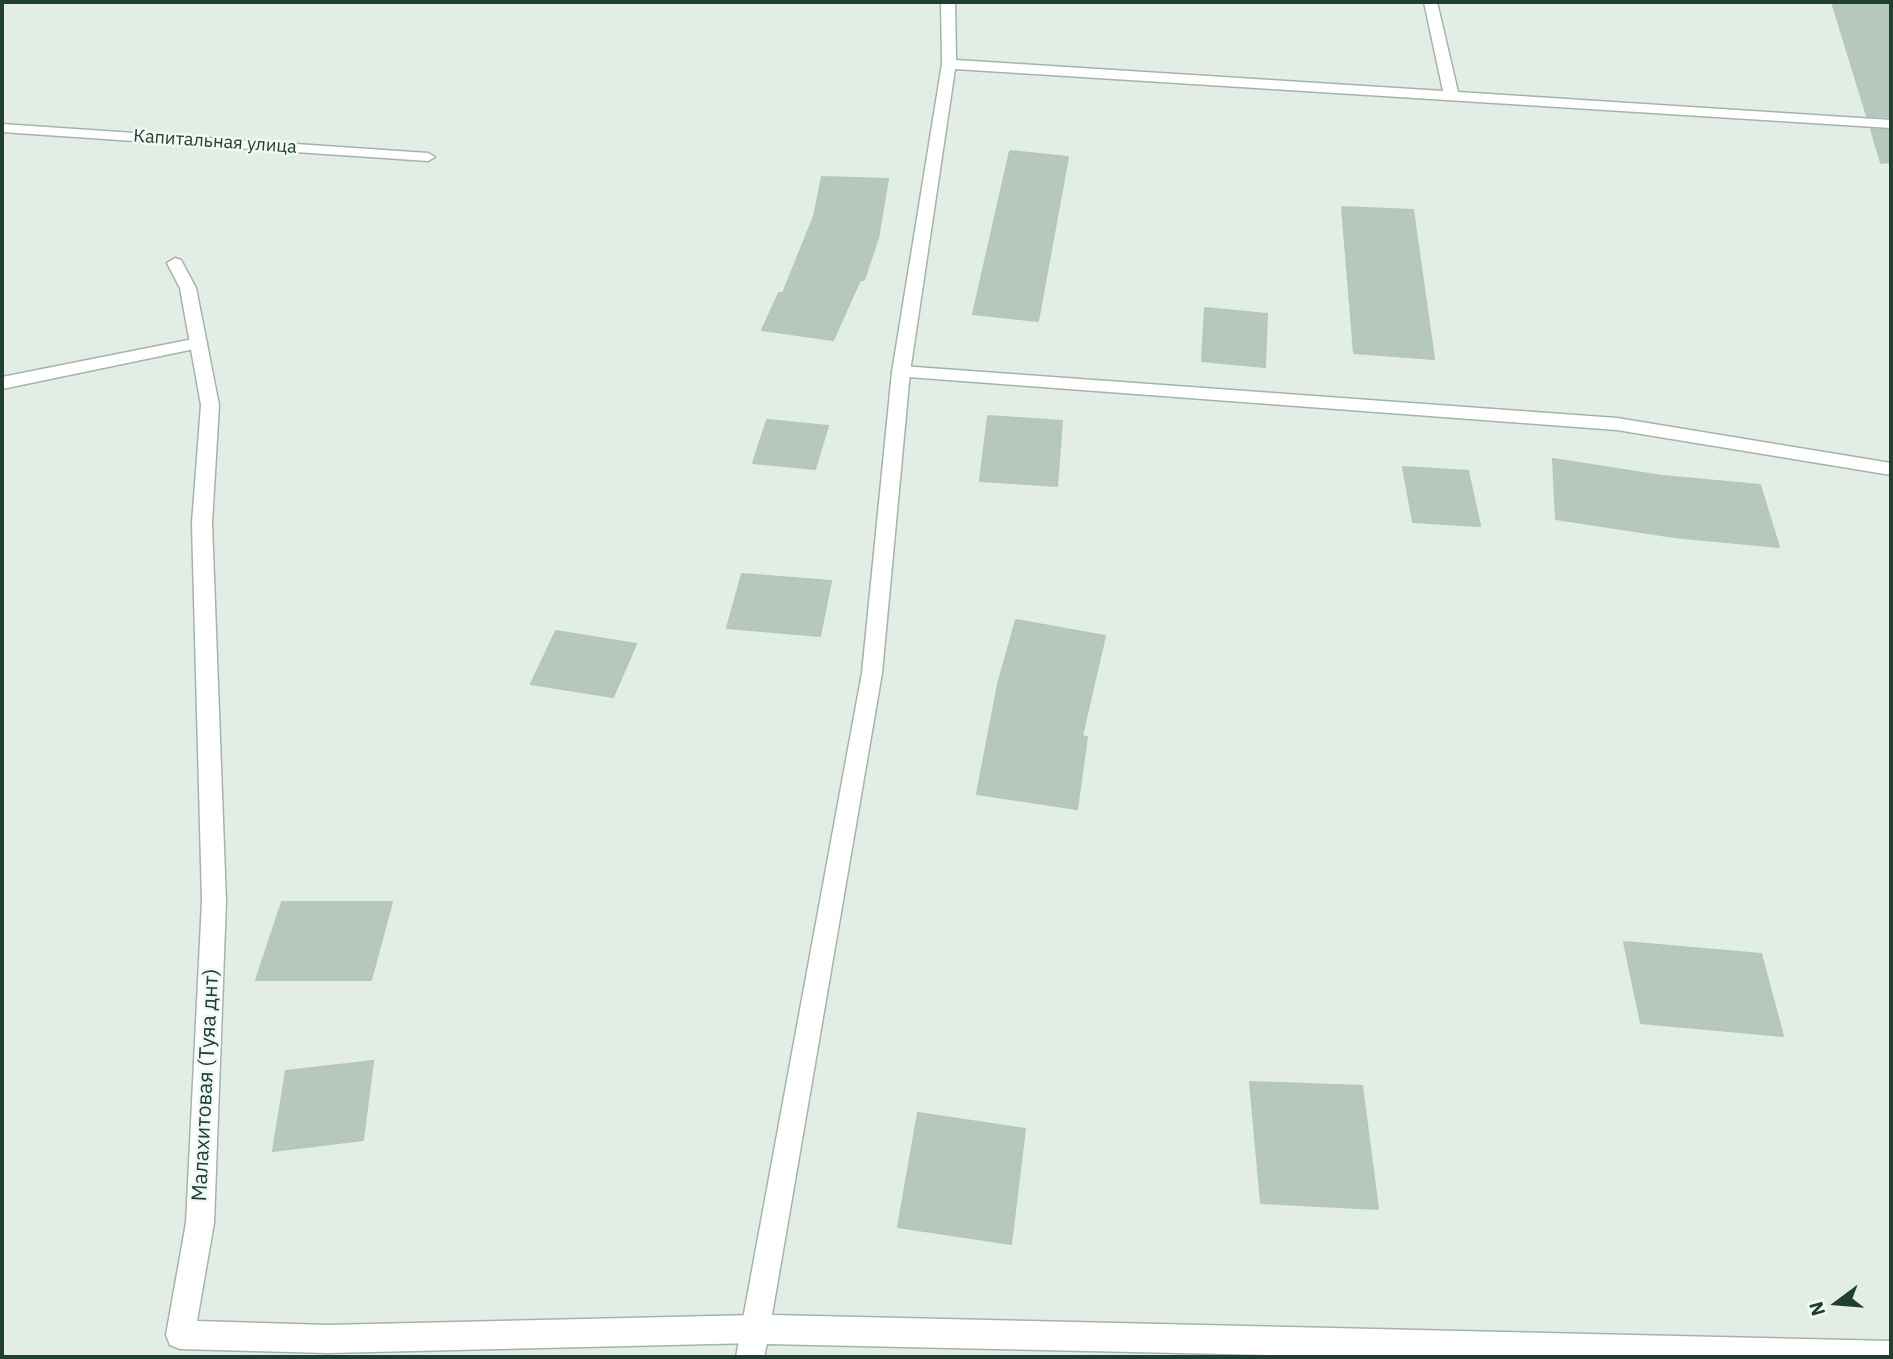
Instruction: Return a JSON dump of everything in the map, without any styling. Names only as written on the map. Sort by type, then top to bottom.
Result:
[{"type":"street","points":[[948,2],[948,64],[901,372],[872,673],[752,1343],[1891,1355]]},
{"type":"street","points":[[1431,2],[1452,97]]},
{"type":"street","points":[[948,64],[1891,124]]},
{"type":"street","name":"Капитальная улица","points":[[2,128],[428,157]]},
{"type":"street","name":"Малахитовая (Туяа днт)","points":[[175,263],[188,288],[210,405],[202,523],[214,901],[200,1223],[180,1335],[752,1343]]},
{"type":"street","points":[[2,383],[198,343]]},
{"type":"street","points":[[901,372],[1618,424],[1891,469]]},
{"type":"building","points":[[1832,2],[1891,2],[1891,117],[1867,116]]},
{"type":"building","points":[[1871,129],[1891,130],[1891,162],[1881,163]]},
{"type":"building","points":[[1010,151],[1068,157],[1038,321],[973,314]]},
{"type":"building","points":[[822,177],[888,179],[878,238],[864,280],[860,280],[833,340],[762,330],[779,293],[783,293],[814,216]]},
{"type":"building","points":[[1342,207],[1413,210],[1434,359],[1354,353]]},
{"type":"building","points":[[1205,308],[1267,314],[1265,367],[1202,361]]},
{"type":"building","points":[[988,416],[1062,421],[1057,486],[980,481]]},
{"type":"building","points":[[767,420],[828,426],[815,469],[753,463]]},
{"type":"building","points":[[1553,459],[1662,476],[1760,485],[1779,547],[1674,537],[1556,519]]},
{"type":"building","points":[[1403,467],[1468,471],[1480,526],[1413,522]]},
{"type":"building","points":[[742,574],[831,581],[820,636],[727,628]]},
{"type":"building","points":[[1016,620],[1105,636],[1082,736],[1087,737],[1077,809],[977,794],[998,684]]},
{"type":"building","points":[[556,631],[636,644],[613,697],[531,684]]},
{"type":"building","points":[[282,902],[392,902],[371,980],[256,980]]},
{"type":"building","points":[[1624,942],[1761,954],[1783,1036],[1641,1023]]},
{"type":"building","points":[[373,1061],[363,1140],[273,1151],[286,1071]]},
{"type":"building","points":[[1250,1082],[1362,1086],[1378,1209],[1261,1203]]},
{"type":"building","points":[[918,1113],[1025,1129],[1011,1244],[898,1227]]}]
